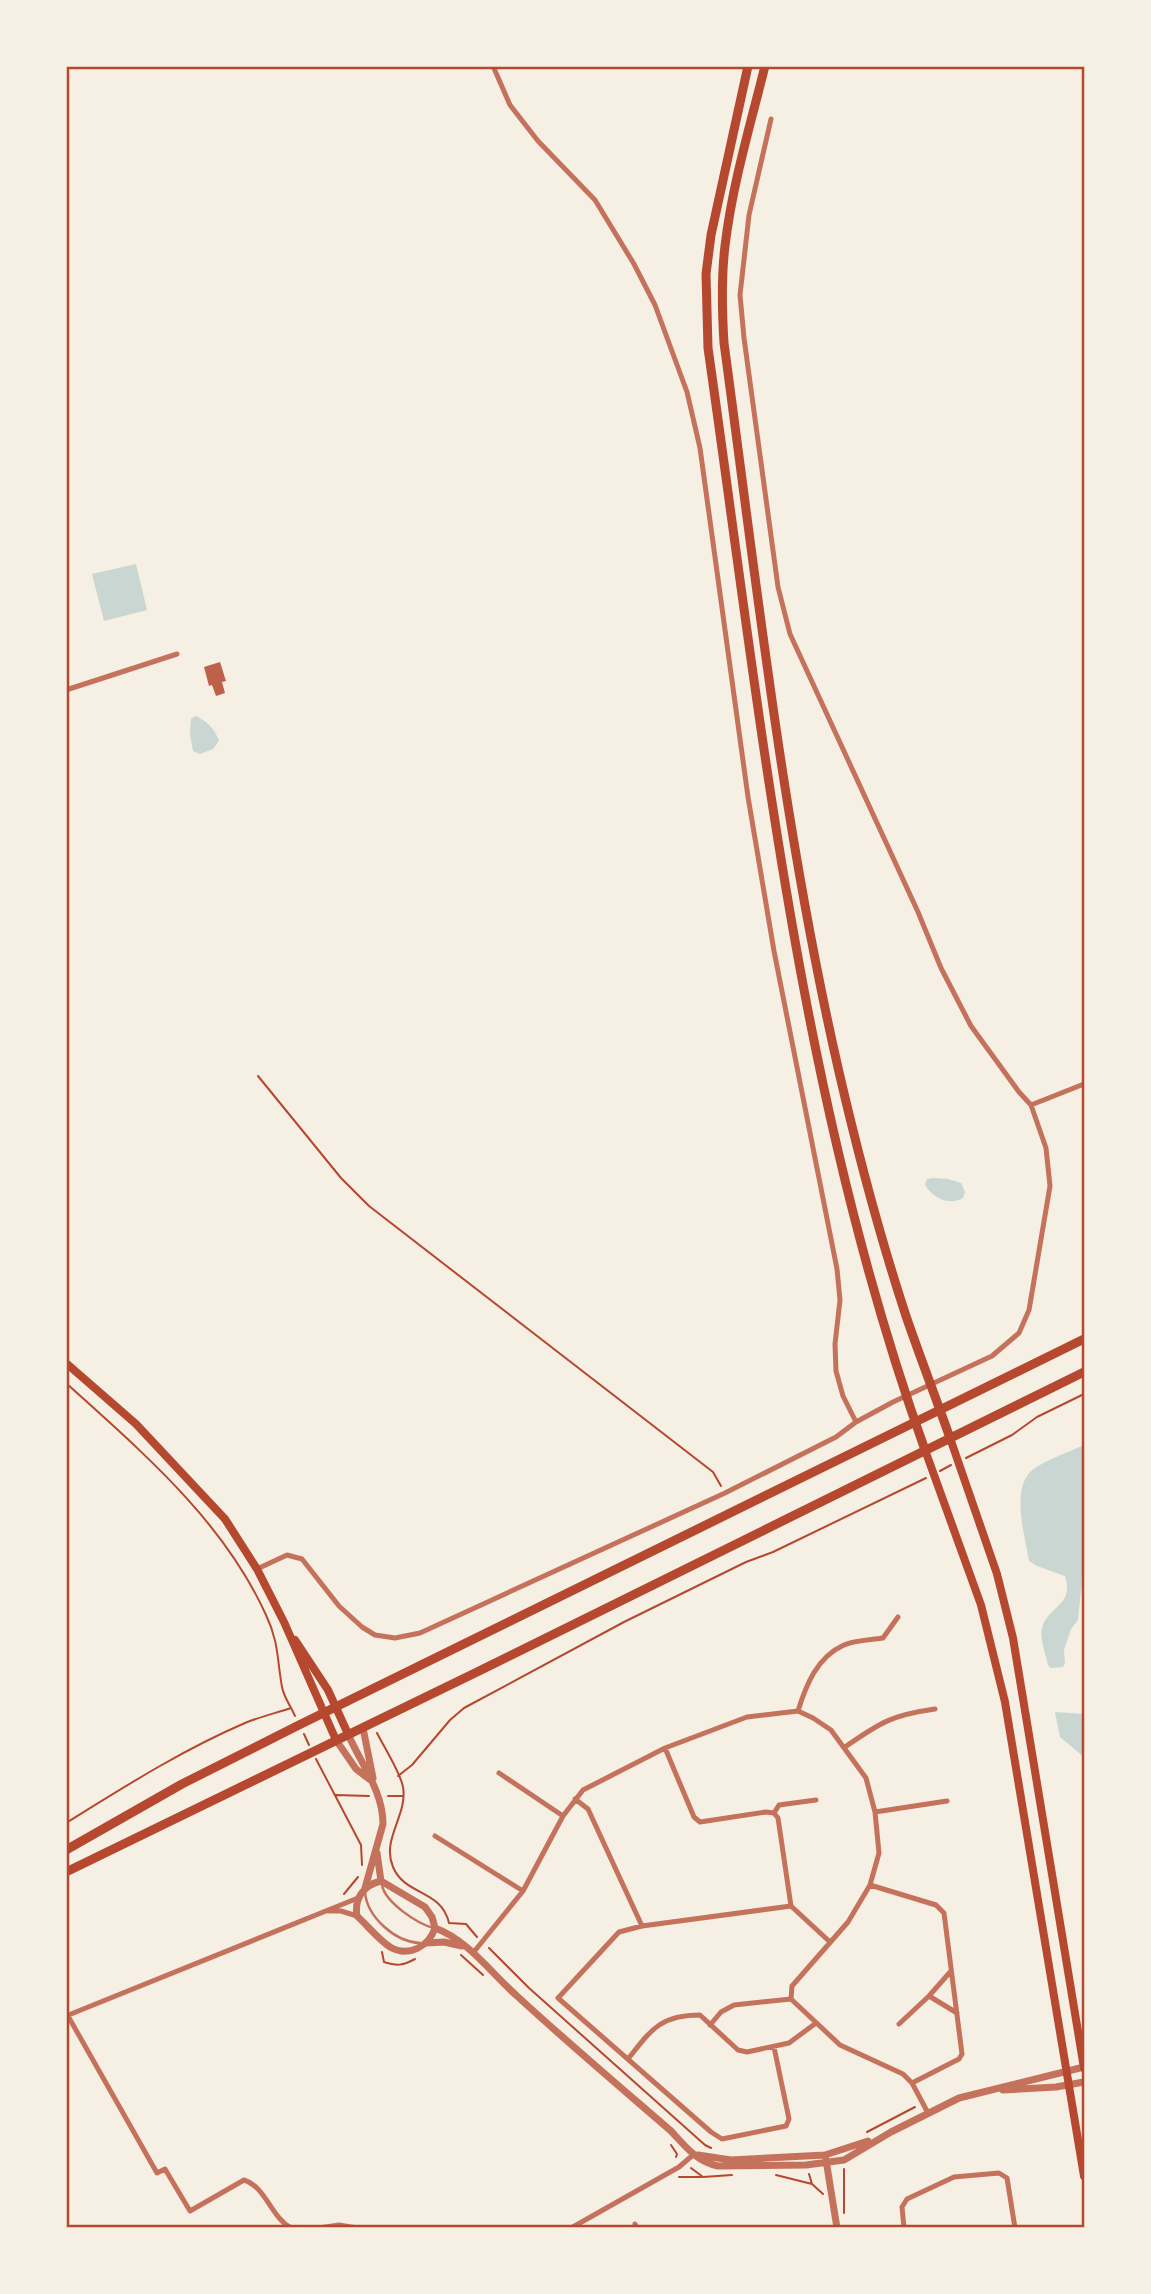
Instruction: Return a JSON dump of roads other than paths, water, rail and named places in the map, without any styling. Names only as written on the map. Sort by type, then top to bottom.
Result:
[{"type":"main road","points":[[748,66],[711,234],[706,274],[708,348],[778,835],[822,1083],[860,1242],[880,1314],[981,1605],[995,1658],[1018,1777],[1084,2176]]},
{"type":"main road","points":[[765,66],[737,181],[725,245],[722,295],[724,343],[799,875],[839,1074],[883,1240],[907,1317],[997,1574],[1013,1638],[1084,2067]]},
{"type":"main road","points":[[66,1850],[182,1784],[335,1707],[1084,1339]]},
{"type":"main road","points":[[66,1363],[136,1424],[225,1519],[257,1569],[284,1622],[336,1740]]},
{"type":"main road","points":[[66,1872],[1084,1372]]},
{"type":"main road","points":[[284,1622],[328,1690],[348,1734]]},
{"type":"street","points":[[493,66],[510,105],[538,141],[596,201],[634,264],[655,305],[687,392],[700,448],[748,797],[774,951],[837,1269],[841,1300],[835,1344],[836,1371],[843,1396],[856,1422]]},
{"type":"street","points":[[257,1569],[287,1555],[302,1559],[339,1606],[362,1627],[375,1634],[394,1638],[420,1633],[725,1493],[836,1437],[856,1422],[907,1395],[992,1356],[1019,1333],[1029,1310],[1050,1186],[1046,1148],[1031,1105],[971,1026],[941,968],[918,912],[790,634],[778,587],[740,295],[749,215],[771,119]]},
{"type":"street","points":[[66,690],[177,654]]},
{"type":"street","points":[[1031,1105],[1084,1084]]},
{"type":"street","points":[[798,1711],[816,1667],[845,1644],[883,1638],[898,1617]]},
{"type":"street","points":[[845,1747],[883,1721],[906,1713],[935,1709]]},
{"type":"street","points":[[473,1953],[523,1891],[563,1816],[583,1790],[665,1748],[747,1717],[798,1711],[831,1730],[866,1778],[875,1812],[879,1853],[870,1885],[848,1922],[792,1986],[791,1999],[840,2045],[903,2074],[912,2083],[928,2113]]},
{"type":"street","points":[[367,1725],[373,1782]]},
{"type":"street","points":[[348,1734],[373,1782],[383,1815],[377,1849],[365,1889]]},
{"type":"street","points":[[336,1740],[356,1769],[373,1782]]},
{"type":"street","points":[[665,1748],[694,1817],[700,1822],[774,1813],[778,1818],[791,1906],[830,1942]]},
{"type":"street","points":[[499,1773],[563,1816]]},
{"type":"street","points":[[575,1799],[588,1809],[642,1926]]},
{"type":"street","points":[[774,1813],[779,1805],[816,1800]]},
{"type":"street","points":[[875,1812],[947,1801]]},
{"type":"street","points":[[435,1836],[523,1891]]},
{"type":"street","points":[[377,1849],[381,1881]]},
{"type":"street","points":[[291,2228],[283,2223],[254,2183],[244,2180],[190,2211],[165,2169],[158,2173],[67,2016],[321,1912],[348,1903],[358,1898],[373,1883],[381,1881],[425,1907],[435,1928],[430,1939],[413,1951],[391,1947],[357,1916],[341,1911],[321,1912]]},
{"type":"street","points":[[870,1885],[936,1905],[944,1913],[962,2054],[959,2059],[912,2083]]},
{"type":"street","points":[[357,1916],[358,1898]]},
{"type":"street","points":[[774,2047],[789,2119],[786,2126],[722,2139],[710,2132],[558,1998],[619,1932],[642,1926],[791,1906]]},
{"type":"street","points":[[435,1928],[447,1932],[473,1953],[515,1994],[671,2131],[693,2155],[708,2164],[806,2165],[891,2132]]},
{"type":"street","points":[[426,1943],[444,1942],[466,1947]]},
{"type":"street","points":[[899,2024],[951,1971]]},
{"type":"street","points":[[929,1996],[957,2013]]},
{"type":"street","points":[[710,2025],[720,2012],[734,2005],[791,1999]]},
{"type":"street","points":[[628,2059],[649,2033],[667,2019],[681,2015],[700,2015],[738,2050],[747,2052],[789,2043],[816,2024]]},
{"type":"street","points":[[693,2155],[731,2160],[844,2160],[891,2132],[959,2098],[1084,2067]]},
{"type":"street","points":[[985,2090],[1084,2082]]},
{"type":"street","points":[[571,2228],[685,2164],[693,2155]]},
{"type":"street","points":[[826,2159],[837,2228]]},
{"type":"street","points":[[904,2228],[902,2207],[906,2199],[954,2177],[999,2173],[1007,2178],[1015,2228]]},
{"type":"street","points":[[275,2228],[283,2223]]},
{"type":"street","points":[[319,2228],[340,2225],[357,2228]]},
{"type":"lane","points":[[381,1881],[383,1891],[393,1902],[421,1923],[435,1928]]},
{"type":"lane","points":[[365,1889],[366,1903],[378,1920],[411,1943],[426,1943]]}]
